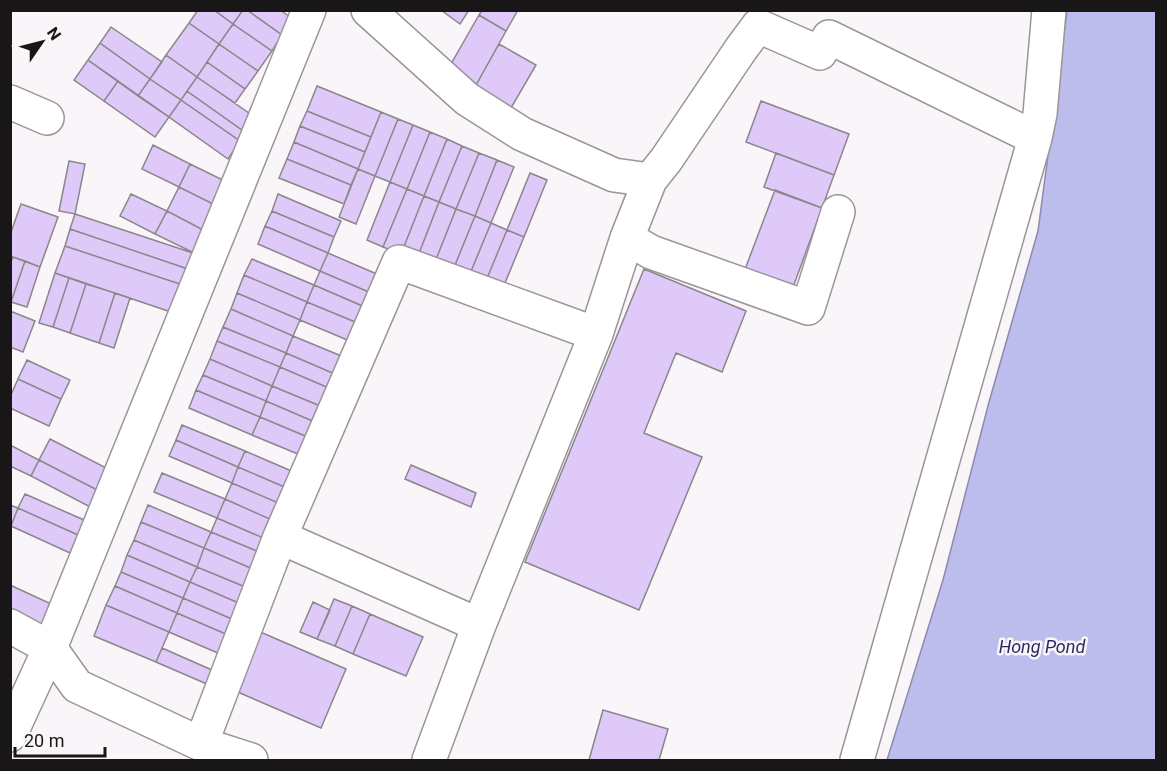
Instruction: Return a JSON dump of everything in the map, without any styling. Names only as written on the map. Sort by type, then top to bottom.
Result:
[{"type":"street","points":[[10,735],[50,648],[309,10]]},
{"type":"street","points":[[368,10],[467,99],[522,134],[614,175],[650,180]]},
{"type":"street","points":[[857,760],[1035,138],[1040,114],[1049,10]]},
{"type":"street","points":[[429,760],[479,625],[596,334],[627,238],[650,180],[758,26],[820,53],[829,38],[1035,138]]},
{"type":"street","points":[[10,102],[47,118]]},
{"type":"street","points":[[627,238],[651,252],[808,308],[838,212]]},
{"type":"street","points":[[201,744],[280,537],[399,262],[596,334]]},
{"type":"street","points":[[280,537],[479,625]]},
{"type":"street","points":[[10,626],[50,648],[77,686],[201,744],[251,760]]},
{"type":"water","name":"Hong Pond","points":[[1067,11],[1156,11],[1156,760],[887,760],[943,580],[989,402],[1038,231]]},
{"type":"building","points":[[198,10],[214,10],[233,24],[219,44],[189,23]]},
{"type":"building","points":[[214,10],[243,10],[233,24]]},
{"type":"building","points":[[243,10],[247,10],[282,35],[272,51],[233,24]]},
{"type":"building","points":[[247,10],[280,10],[293,19],[282,35]]},
{"type":"building","points":[[441,10],[469,10],[460,24]]},
{"type":"building","points":[[482,10],[518,10],[506,31],[479,15]]},
{"type":"building","points":[[479,15],[506,31],[475,87],[447,71]]},
{"type":"building","points":[[189,23],[219,44],[197,77],[166,55]]},
{"type":"building","points":[[233,24],[272,51],[258,71],[219,44]]},
{"type":"building","points":[[111,27],[162,62],[150,79],[100,43]]},
{"type":"building","points":[[100,43],[150,79],[138,96],[88,60]]},
{"type":"building","points":[[219,44],[258,71],[245,89],[207,62]]},
{"type":"building","points":[[499,44],[536,65],[511,108],[475,87]]},
{"type":"building","points":[[166,55],[197,77],[181,100],[150,79]]},
{"type":"building","points":[[88,60],[118,81],[104,101],[74,80]]},
{"type":"building","points":[[207,62],[245,89],[235,103],[197,77]]},
{"type":"building","points":[[197,77],[256,118],[246,133],[187,91]]},
{"type":"building","points":[[150,79],[181,100],[169,117],[138,96]]},
{"type":"building","points":[[118,81],[169,117],[155,137],[104,101]]},
{"type":"building","points":[[317,86],[381,112],[371,137],[307,111]]},
{"type":"building","points":[[187,91],[246,133],[240,141],[181,100]]},
{"type":"building","points":[[181,100],[240,141],[228,159],[169,117]]},
{"type":"building","points":[[761,101],[849,134],[834,175],[746,142]]},
{"type":"building","points":[[307,111],[371,137],[365,152],[300,126]]},
{"type":"building","points":[[381,112],[398,119],[375,176],[358,169]]},
{"type":"building","points":[[398,119],[413,125],[390,182],[375,176]]},
{"type":"building","points":[[413,125],[430,132],[407,189],[390,182]]},
{"type":"building","points":[[300,126],[365,152],[358,169],[294,142]]},
{"type":"building","points":[[430,132],[447,139],[424,196],[407,189]]},
{"type":"building","points":[[447,139],[462,146],[439,202],[424,196]]},
{"type":"building","points":[[294,142],[358,169],[351,185],[287,159]]},
{"type":"building","points":[[153,145],[190,164],[179,187],[142,169]]},
{"type":"building","points":[[462,146],[479,153],[456,209],[439,202]]},
{"type":"building","points":[[479,153],[497,160],[475,216],[456,209]]},
{"type":"building","points":[[776,153],[834,175],[822,208],[764,187]]},
{"type":"building","points":[[287,159],[351,185],[344,204],[279,178]]},
{"type":"building","points":[[497,160],[514,167],[491,223],[475,216]]},
{"type":"building","points":[[69,161],[85,164],[75,214],[59,211]]},
{"type":"building","points":[[190,164],[231,184],[219,207],[179,187]]},
{"type":"building","points":[[358,169],[375,176],[356,224],[339,217]]},
{"type":"building","points":[[530,173],[547,180],[524,237],[507,230]]},
{"type":"building","points":[[390,182],[407,189],[383,247],[367,240]]},
{"type":"building","points":[[179,187],[219,207],[207,232],[167,211]]},
{"type":"building","points":[[407,189],[424,196],[401,254],[383,247]]},
{"type":"building","points":[[775,190],[822,208],[792,290],[744,272]]},
{"type":"building","points":[[131,194],[167,211],[155,234],[120,216]]},
{"type":"building","points":[[278,194],[341,221],[334,237],[272,211]]},
{"type":"building","points":[[424,196],[439,202],[416,261],[401,254]]},
{"type":"building","points":[[439,202],[456,209],[433,267],[416,261]]},
{"type":"building","points":[[21,204],[58,217],[40,267],[10,256],[10,235]]},
{"type":"building","points":[[456,209],[475,216],[451,275],[433,267]]},
{"type":"building","points":[[167,211],[207,232],[196,254],[155,234]]},
{"type":"building","points":[[272,211],[334,237],[328,253],[265,226]]},
{"type":"building","points":[[75,214],[196,254],[191,270],[70,229]]},
{"type":"building","points":[[475,216],[491,223],[467,281],[451,275]]},
{"type":"building","points":[[491,223],[507,230],[483,288],[467,281]]},
{"type":"building","points":[[265,226],[328,253],[320,271],[258,244]]},
{"type":"building","points":[[70,229],[191,270],[186,286],[65,246]]},
{"type":"building","points":[[507,230],[524,237],[500,295],[483,288]]},
{"type":"building","points":[[65,246],[186,286],[177,314],[55,273]]},
{"type":"building","points":[[328,253],[386,278],[378,296],[320,271]]},
{"type":"building","points":[[13,257],[25,261],[11,302],[10,264]]},
{"type":"building","points":[[252,259],[314,285],[307,302],[244,275]]},
{"type":"building","points":[[25,261],[40,267],[27,307],[11,302]]},
{"type":"building","points":[[644,269],[746,311],[722,372],[676,353],[644,433],[702,457],[639,610],[525,562]]},
{"type":"building","points":[[320,271],[378,296],[372,310],[314,285]]},
{"type":"building","points":[[55,273],[69,278],[53,327],[39,323]]},
{"type":"building","points":[[244,275],[307,302],[300,320],[237,293]]},
{"type":"building","points":[[69,278],[86,284],[70,333],[53,327]]},
{"type":"building","points":[[86,284],[115,293],[99,343],[70,333]]},
{"type":"building","points":[[314,285],[367,308],[360,324],[307,302]]},
{"type":"building","points":[[115,293],[130,298],[114,348],[99,343]]},
{"type":"building","points":[[237,293],[300,320],[293,336],[231,309]]},
{"type":"building","points":[[307,302],[360,324],[352,342],[300,320]]},
{"type":"building","points":[[231,309],[293,336],[286,353],[223,327]]},
{"type":"building","points":[[10,311],[35,321],[23,352],[10,347]]},
{"type":"building","points":[[223,327],[286,353],[280,367],[217,341]]},
{"type":"building","points":[[293,336],[351,360],[344,378],[286,353]]},
{"type":"building","points":[[217,341],[280,367],[272,386],[210,359]]},
{"type":"building","points":[[286,353],[344,378],[338,392],[280,367]]},
{"type":"building","points":[[210,359],[272,386],[266,401],[203,375]]},
{"type":"building","points":[[27,360],[70,380],[61,399],[18,379]]},
{"type":"building","points":[[280,367],[338,392],[330,410],[272,386]]},
{"type":"building","points":[[203,375],[266,401],[260,417],[196,390]]},
{"type":"building","points":[[18,379],[61,399],[49,426],[10,408],[10,397]]},
{"type":"building","points":[[272,386],[330,410],[324,426],[266,401]]},
{"type":"building","points":[[196,390],[260,417],[252,435],[189,408]]},
{"type":"building","points":[[266,401],[324,426],[317,441],[260,417]]},
{"type":"building","points":[[260,417],[317,441],[310,459],[252,435]]},
{"type":"building","points":[[182,425],[245,451],[238,467],[176,440]]},
{"type":"building","points":[[50,439],[114,472],[103,493],[39,460]]},
{"type":"building","points":[[176,440],[238,467],[232,483],[169,456]]},
{"type":"building","points":[[10,445],[39,460],[31,476],[10,466]]},
{"type":"building","points":[[245,451],[303,476],[296,492],[238,467]]},
{"type":"building","points":[[39,460],[103,493],[94,509],[31,476]]},
{"type":"building","points":[[411,465],[476,493],[471,507],[405,479]]},
{"type":"building","points":[[238,467],[296,492],[290,508],[232,483]]},
{"type":"building","points":[[162,473],[225,499],[217,518],[154,492]]},
{"type":"building","points":[[232,483],[290,508],[283,525],[225,499]]},
{"type":"building","points":[[25,494],[84,520],[78,535],[18,508]]},
{"type":"building","points":[[225,499],[283,525],[275,543],[217,518]]},
{"type":"building","points":[[10,505],[18,508],[11,526],[10,526]]},
{"type":"building","points":[[148,505],[211,532],[204,548],[141,522]]},
{"type":"building","points":[[18,508],[78,535],[70,553],[11,526]]},
{"type":"building","points":[[217,518],[275,543],[269,556],[211,532]]},
{"type":"building","points":[[141,522],[204,548],[197,567],[134,540]]},
{"type":"building","points":[[211,532],[269,556],[262,573],[204,548]]},
{"type":"building","points":[[134,540],[197,567],[190,582],[127,555]]},
{"type":"building","points":[[204,548],[262,573],[255,591],[197,567]]},
{"type":"building","points":[[127,555],[190,582],[183,598],[121,572]]},
{"type":"building","points":[[197,567],[255,591],[248,607],[190,582]]},
{"type":"building","points":[[121,572],[183,598],[177,613],[115,586]]},
{"type":"building","points":[[190,582],[248,607],[241,623],[183,598]]},
{"type":"building","points":[[10,585],[60,608],[50,629],[10,611]]},
{"type":"building","points":[[115,586],[177,613],[169,632],[106,605]]},
{"type":"building","points":[[183,598],[241,623],[235,638],[177,613]]},
{"type":"building","points":[[334,599],[352,606],[335,646],[317,639]]},
{"type":"building","points":[[313,602],[330,610],[317,639],[300,632]]},
{"type":"building","points":[[106,605],[169,632],[156,662],[94,636]]},
{"type":"building","points":[[352,606],[370,614],[353,654],[335,646]]},
{"type":"building","points":[[177,613],[235,638],[227,657],[169,632]]},
{"type":"building","points":[[370,614],[423,637],[406,676],[353,654]]},
{"type":"building","points":[[258,631],[346,669],[321,728],[233,690]]},
{"type":"building","points":[[162,648],[221,674],[216,688],[156,662]]},
{"type":"building","points":[[603,710],[668,729],[659,760],[589,760]]}]
